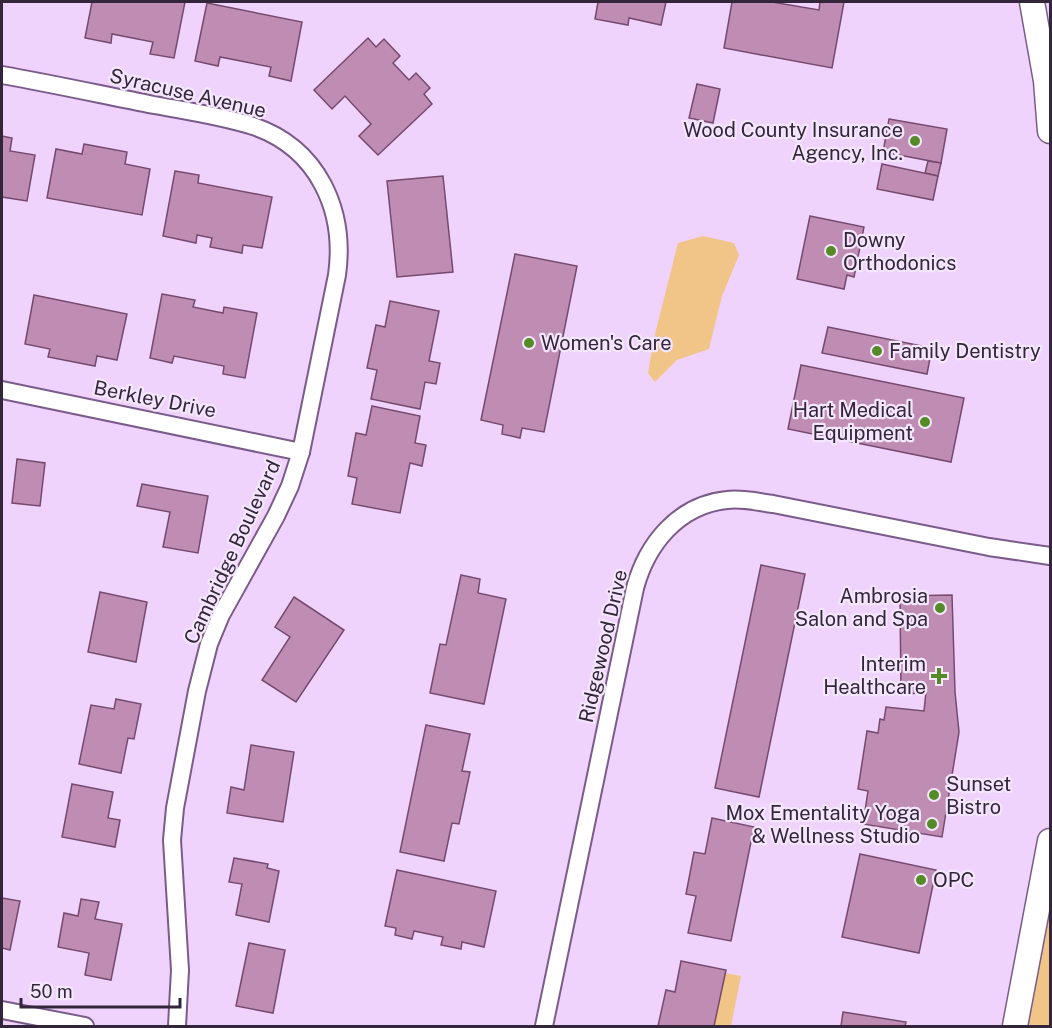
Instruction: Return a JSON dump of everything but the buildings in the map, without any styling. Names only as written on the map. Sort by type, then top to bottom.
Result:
[{"type":"main road","points":[[1032,2],[1046,81],[1050,131]]},
{"type":"main road","points":[[1015,1026],[1050,841]]},
{"type":"street","name":"Syracuse Avenue","points":[[2,75],[253,126],[284,141],[310,163],[320,177],[334,208],[339,250],[301,452]]},
{"type":"street","name":"Berkley Drive","points":[[2,390],[301,452]]},
{"type":"street","name":"Cambridge Boulevard","points":[[177,1026],[180,970],[172,840],[175,808],[197,691],[209,644],[221,615],[276,516],[301,452]]},
{"type":"street","name":"Ridgewood Drive","points":[[544,1026],[635,588],[652,546],[673,524],[698,507],[727,500],[742,500],[785,506],[989,547],[1050,556]]},
{"type":"street","points":[[2,1010],[85,1026]]},
{"type":"shaded area","points":[[703,236],[734,243],[739,255],[722,296],[709,349],[677,360],[655,382],[648,373],[654,338],[678,243]]},
{"type":"shaded area","points":[[1050,911],[1050,1026],[1028,1026]]},
{"type":"shaded area","points":[[725,973],[741,976],[731,1026],[714,1026]]},
{"type":"place","name":"Wood County Insurance Agency, Inc.","points":[[915,141]]},
{"type":"place","name":"Downy Orthodonics","points":[[831,251]]},
{"type":"place","name":"Women's Care","points":[[529,343]]},
{"type":"place","name":"Family Dentistry","points":[[877,351]]},
{"type":"place","name":"Hart Medical Equipment","points":[[925,422]]},
{"type":"place","name":"Ambrosia Salon and Spa","points":[[940,608]]},
{"type":"place","name":"Interim Healthcare","points":[[939,676]]},
{"type":"place","name":"Sunset Bistro","points":[[934,795]]},
{"type":"place","name":"Mox Ementality Yoga & Wellness Studio","points":[[932,824]]},
{"type":"place","name":"OPC","points":[[921,880]]}]
